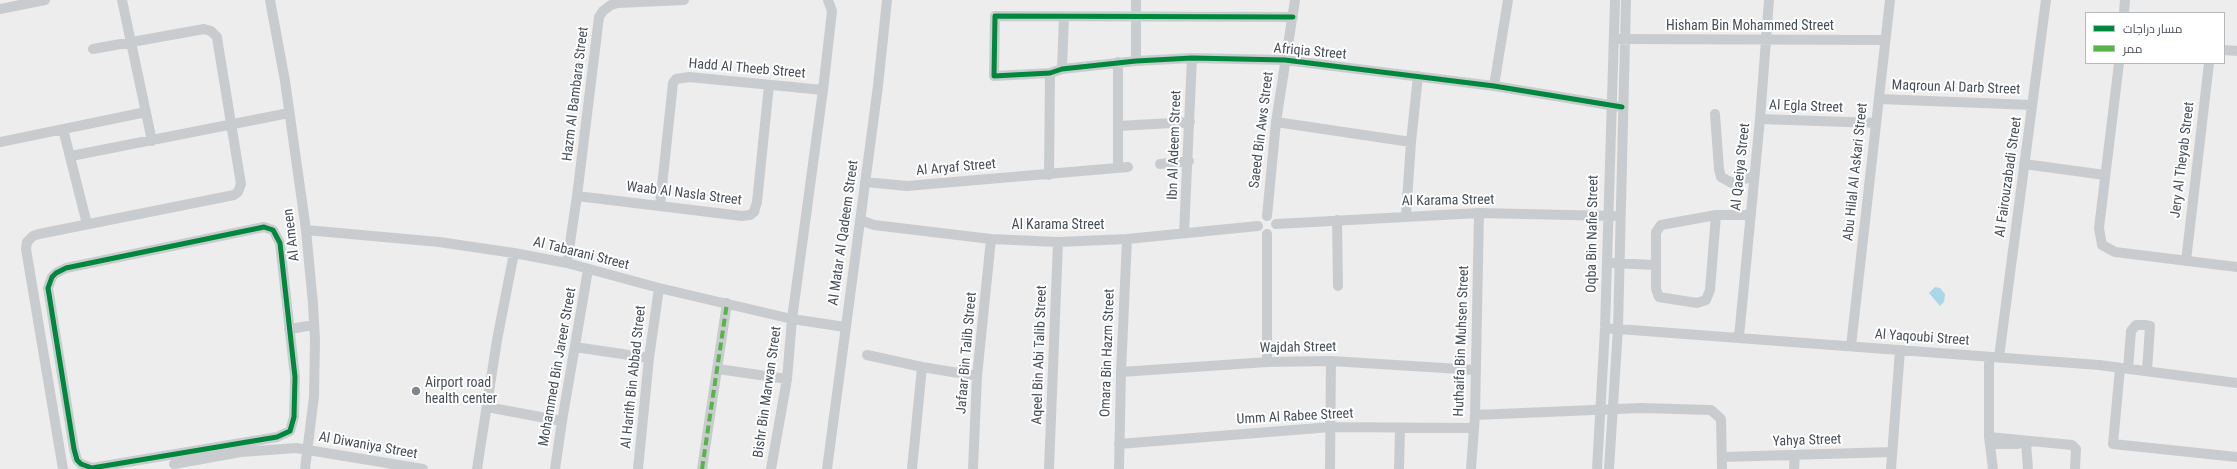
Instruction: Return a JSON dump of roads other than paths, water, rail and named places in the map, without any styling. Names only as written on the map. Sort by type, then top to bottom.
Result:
[{"type":"street","points":[[0,9],[45,0]]},
{"type":"street","points":[[122,0],[152,141]]},
{"type":"street","name":"Al Ameen","points":[[270,0],[289,113],[306,230],[315,328],[315,390],[309,450],[305,469]]},
{"type":"street","name":"Hazm Al Bambara Street","points":[[567,263],[577,196],[599,17],[603,10],[618,3],[684,0]]},
{"type":"street","points":[[792,319],[823,90],[832,11],[828,0]]},
{"type":"street","name":"Al Matar Al Qadeem Street","points":[[827,469],[865,182],[886,0]]},
{"type":"street","points":[[1136,0],[1136,61]]},
{"type":"street","name":"Saeed Bin Aws Street","points":[[1267,216],[1276,122],[1295,0]]},
{"type":"street","points":[[1494,86],[1507,0]]},
{"type":"street","name":"Oqba Bin Nafie Street","points":[[1597,469],[1605,328],[1615,0]]},
{"type":"street","name":"Oqba Bin Nafie Street","points":[[1609,469],[1618,328],[1622,107],[1626,39],[1626,0]]},
{"type":"street","name":"Al Qaeiya Street","points":[[1739,337],[1760,119],[1769,0]]},
{"type":"street","name":"Abu Hilal Al Askari Street","points":[[1851,346],[1890,0]]},
{"type":"street","name":"Al Fairouzabadi Street","points":[[1992,469],[1989,440],[1994,357],[2024,164],[2046,0]]},
{"type":"street","points":[[2124,12],[2125,0]]},
{"type":"street","name":"Afriqia Street","points":[[1064,16],[995,16],[994,76],[1050,73],[1062,69],[1136,61],[1192,58],[1285,60],[1494,86],[1622,107]]},
{"type":"street","points":[[1062,69],[1064,16],[1293,17]]},
{"type":"street","points":[[63,469],[33,294],[26,249],[27,242],[33,236],[236,194],[241,184],[217,37],[211,31],[204,29],[93,49]]},
{"type":"street","name":"Hisham Bin Mohammed Street","points":[[1614,39],[1885,40]]},
{"type":"street","points":[[2225,50],[2237,51]]},
{"type":"street","name":"Ibn Al Adeem Street","points":[[1184,233],[1189,161],[1192,58]]},
{"type":"street","points":[[1118,62],[1118,126],[1190,122]]},
{"type":"street","points":[[2119,64],[2099,228],[2102,245],[2115,252],[2237,267]]},
{"type":"street","name":"Jery Al Theyab Street","points":[[2186,261],[2209,64]]},
{"type":"street","points":[[1050,73],[1050,175]]},
{"type":"street","points":[[1406,215],[1410,142],[1418,76]]},
{"type":"street","name":"Hadd Al Theeb Street","points":[[660,205],[673,83],[676,79],[689,77],[823,90]]},
{"type":"street","name":"Waab Al Nasla Street","points":[[577,196],[742,216],[750,215],[754,212],[769,85]]},
{"type":"street","name":"Maqroun Al Darb Street","points":[[1879,99],[2032,105]]},
{"type":"street","points":[[0,142],[146,112]]},
{"type":"street","points":[[72,156],[289,113]]},
{"type":"street","points":[[1715,114],[1719,169],[1721,177],[1732,183],[1754,176]]},
{"type":"street","name":"Al Egla Street","points":[[1760,119],[1876,123]]},
{"type":"street","points":[[1276,122],[1410,142]]},
{"type":"street","name":"Al Aryaf Street","points":[[865,182],[907,186],[1050,175],[1123,167],[1118,126]]},
{"type":"street","points":[[63,129],[72,156],[87,224]]},
{"type":"street","points":[[1160,164],[1189,161]]},
{"type":"street","points":[[2024,164],[2106,175]]},
{"type":"street","name":"Al Karama Street","points":[[1276,224],[1406,215],[1479,213],[1620,216]]},
{"type":"street","name":"Huthaifa Bin Muhsen Street","points":[[1471,469],[1475,415],[1479,213]]},
{"type":"street","points":[[1716,215],[1710,290],[1706,300],[1697,303],[1659,297],[1656,289],[1655,265],[1656,232],[1661,225],[1716,215],[1751,215]]},
{"type":"street","points":[[1267,216],[1271,217],[1276,224],[1272,233],[1267,234],[1261,232],[1258,226],[1259,221],[1267,216]]},
{"type":"street","name":"Al Karama Street","points":[[860,220],[874,224],[991,239],[1058,242],[1127,239],[1258,226]]},
{"type":"street","points":[[1337,220],[1338,286]]},
{"type":"street","points":[[269,228],[279,238],[289,332],[295,377],[294,417],[292,427],[282,436],[92,468],[81,464],[77,460],[72,442],[49,291],[52,277],[61,270],[269,228]]},
{"type":"street","name":"Al Tabarani Street","points":[[306,230],[439,242],[514,253],[567,263],[588,270],[659,288],[792,319],[845,327]]},
{"type":"street","points":[[1266,362],[1267,234]]},
{"type":"street","name":"Jafaar Bin Talib Street","points":[[973,469],[977,376],[991,239]]},
{"type":"street","name":"Omara Bin Hazm Street","points":[[1119,469],[1121,372],[1127,239]]},
{"type":"street","name":"Aqeel Bin Abi Talib Street","points":[[1049,469],[1058,242]]},
{"type":"street","points":[[477,469],[514,253]]},
{"type":"street","points":[[1606,263],[1655,265]]},
{"type":"street","name":"Mohammed Bin Jareer Street","points":[[555,469],[588,270]]},
{"type":"street","name":"Al Harith Bin Abbad Street","points":[[638,469],[649,358],[659,288]]},
{"type":"street","points":[[33,294],[49,291]]},
{"type":"street","points":[[702,469],[727,303]]},
{"type":"street","name":"Bishr Bin Marwan Street","points":[[771,469],[787,379],[792,319]]},
{"type":"street","points":[[2147,371],[2150,326],[2136,325],[2131,331],[2113,444],[2237,457]]},
{"type":"street","points":[[289,332],[315,328]]},
{"type":"street","name":"Al Yaqoubi Street","points":[[1605,328],[1739,337],[2124,368],[2237,383]]},
{"type":"street","points":[[575,347],[649,358]]},
{"type":"street","points":[[1891,469],[1900,350]]},
{"type":"street","points":[[867,355],[922,367],[977,376]]},
{"type":"street","points":[[1330,469],[1332,361]]},
{"type":"street","name":"Wajdah Street","points":[[1121,372],[1266,362],[1332,361],[1476,370]]},
{"type":"street","points":[[912,469],[922,367]]},
{"type":"street","points":[[718,369],[787,379]]},
{"type":"street","points":[[487,407],[562,421]]},
{"type":"street","points":[[1475,415],[1601,409],[1711,410],[1721,419],[1723,457],[1722,469]]},
{"type":"street","name":"Umm Al Rabee Street","points":[[1119,444],[1331,427],[1473,428]]},
{"type":"street","points":[[1399,469],[1400,428]]},
{"type":"street","points":[[1989,440],[2013,438],[2023,442],[2072,445],[2076,448],[2075,469]]},
{"type":"street","points":[[59,445],[72,442]]},
{"type":"street","points":[[2023,442],[2028,469]]},
{"type":"street","name":"Al Diwaniya Street","points":[[174,464],[278,448],[309,450],[402,468],[422,469]]},
{"type":"street","name":"Yahya Street","points":[[1723,457],[1892,452]]},
{"type":"street","points":[[1794,469],[1795,455]]},
{"type":"water","points":[[1935,287],[1940,288],[1945,294],[1944,302],[1940,306],[1929,293]]},
{"type":"place","name":"Airport road health center","points":[[416,391]]}]
